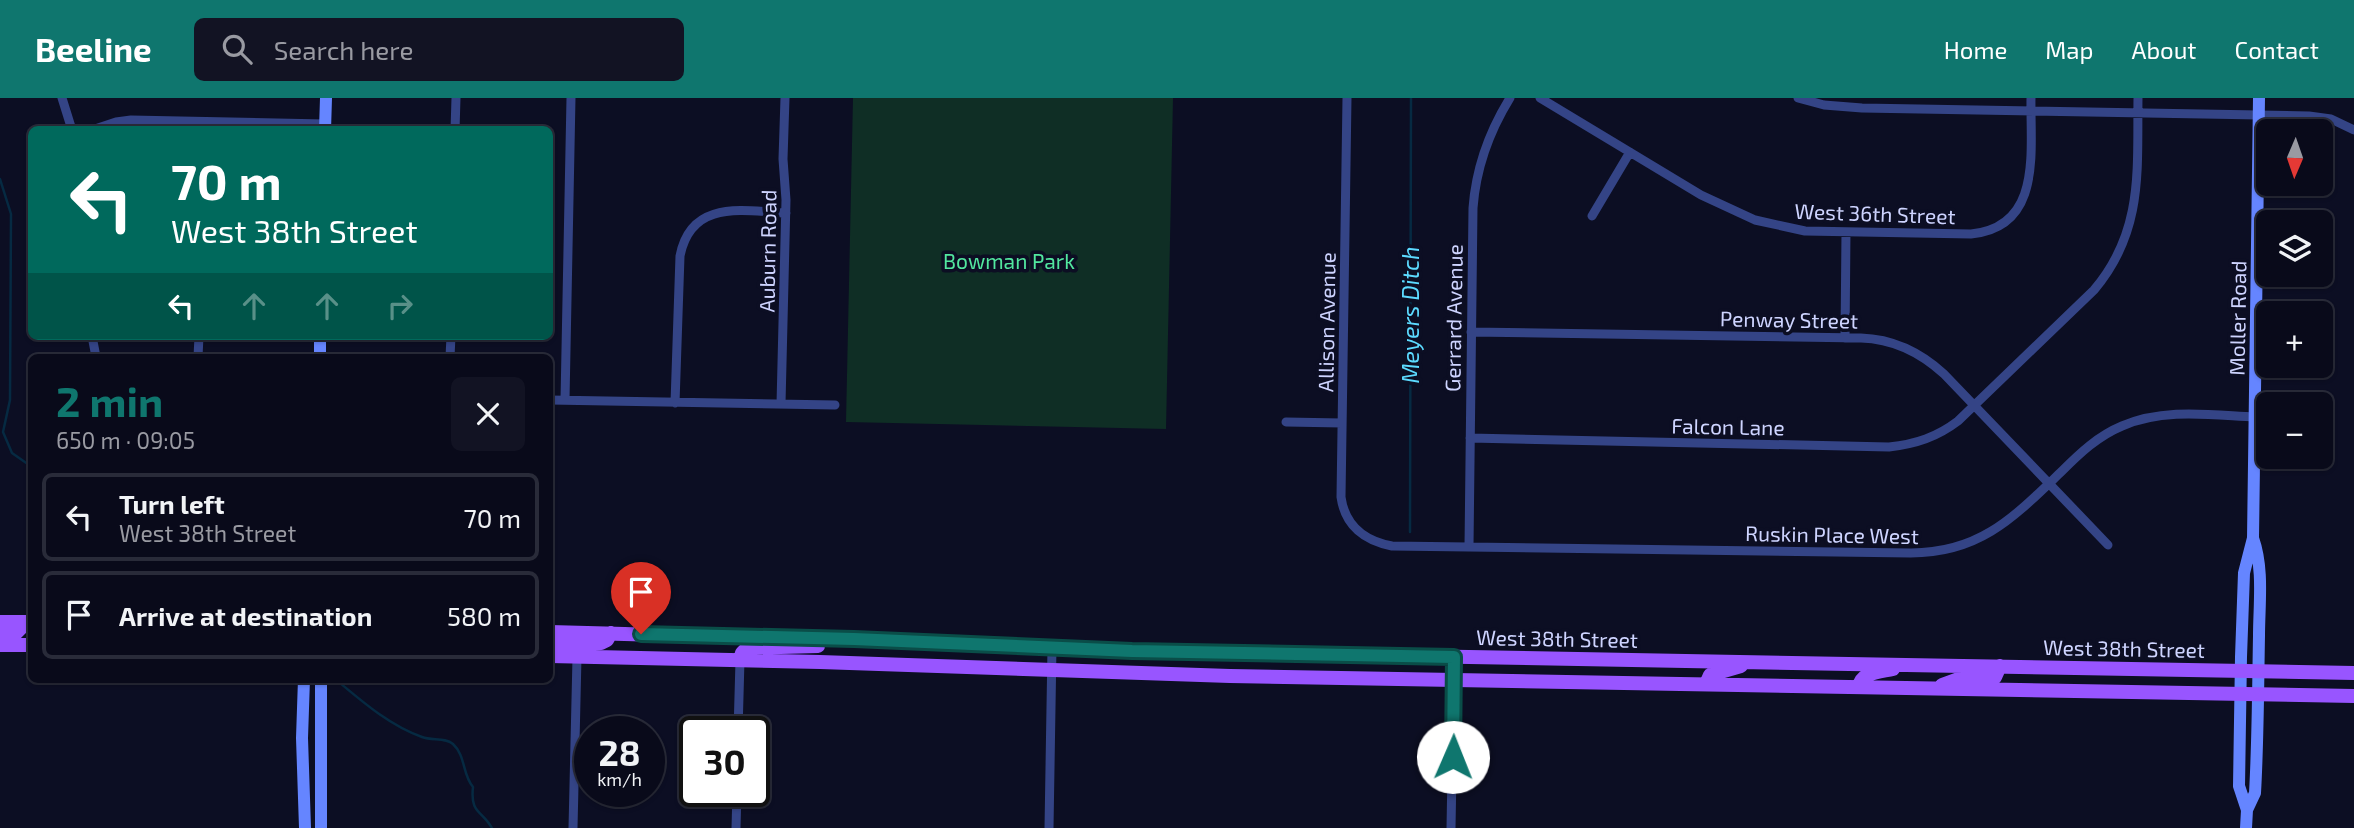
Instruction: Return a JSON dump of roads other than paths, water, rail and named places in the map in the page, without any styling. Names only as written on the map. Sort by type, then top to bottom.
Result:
[{"type":"main road","points":[[325,126],[326,98]]},
{"type":"main road","name":"Moller Road","points":[[2246,828],[2247,810],[2239,786],[2241,671],[2244,573],[2253,538],[2259,98]]},
{"type":"main road","name":"Moller Road","points":[[2247,810],[2255,793],[2258,694],[2259,574],[2253,538]]},
{"type":"main road","points":[[0,622],[28,622]]},
{"type":"main road","points":[[0,635],[16,633],[28,623]]},
{"type":"main road","name":"West 38th Street","points":[[553,632],[1454,657],[2354,673]]},
{"type":"main road","points":[[553,645],[601,643],[607,640],[611,633]]},
{"type":"main road","points":[[740,660],[747,648],[805,648],[854,639]]},
{"type":"main road","points":[[0,645],[28,645]]},
{"type":"main road","name":"West 38th Street","points":[[553,656],[1454,680],[2354,696]]},
{"type":"main road","points":[[1706,684],[1710,675],[1749,663]]},
{"type":"main road","points":[[1859,687],[1864,677],[1908,665]]},
{"type":"main road","points":[[1934,688],[1961,678],[1995,677],[2000,666]]},
{"type":"main road","points":[[304,683],[302,738],[305,828]]},
{"type":"main road","points":[[321,683],[321,828]]},
{"type":"street","points":[[62,98],[71,126]]},
{"type":"street","points":[[455,126],[456,98]]},
{"type":"street","points":[[565,400],[571,98]]},
{"type":"street","name":"Auburn Road","points":[[781,404],[786,213],[783,159],[785,98]]},
{"type":"street","name":"Allison Avenue","points":[[1347,98],[1342,501],[1349,522],[1365,537]]},
{"type":"street","name":"Gerrard Avenue","points":[[1469,546],[1474,192],[1486,146],[1510,98]]},
{"type":"street","name":"West 36th Street","points":[[1540,98],[1701,195],[1739,214],[1780,227],[1846,232],[1971,234],[1989,231],[2008,220],[2027,192],[2030,177],[2031,111]]},
{"type":"street","points":[[1798,98],[1824,105],[1862,108],[2324,117],[2354,130]]},
{"type":"street","points":[[2031,98],[2031,111]]},
{"type":"street","name":"Falcon Lane","points":[[1470,438],[1889,447],[1932,438],[1955,424],[2094,290],[2117,257],[2134,208],[2138,98]]},
{"type":"street","points":[[108,126],[131,120],[203,126]]},
{"type":"street","points":[[1592,216],[1630,152]]},
{"type":"street","points":[[675,403],[680,261],[687,236],[701,220],[721,211],[786,213]]},
{"type":"street","points":[[1845,338],[1846,232]]},
{"type":"street","name":"Penway Street","points":[[1471,331],[1881,340],[1916,352],[1944,374],[2108,545]]},
{"type":"street","points":[[553,400],[835,405]]},
{"type":"street","name":"Ruskin Place West","points":[[1365,537],[1389,545],[1939,552],[1972,542],[1997,529],[2017,514],[2091,444],[2128,423],[2166,414],[2255,417]]},
{"type":"street","points":[[1286,422],[1342,423]]},
{"type":"street","points":[[1049,828],[1052,647]]},
{"type":"street","points":[[573,828],[576,657]]},
{"type":"street","points":[[1451,828],[1454,657]]},
{"type":"street","points":[[738,716],[740,660]]},
{"type":"street","points":[[736,828],[737,807]]},
{"type":"waterway","name":"Meyers Ditch","points":[[1410,532],[1411,98]]},
{"type":"waterway","points":[[0,179],[11,214],[10,400],[3,432],[12,453],[28,464]]},
{"type":"waterway","points":[[340,683],[400,727],[422,737],[453,744],[460,754],[473,787],[475,807],[492,828]]},
{"type":"park label","name":"Bowman Park","points":[[1009,260]]}]
